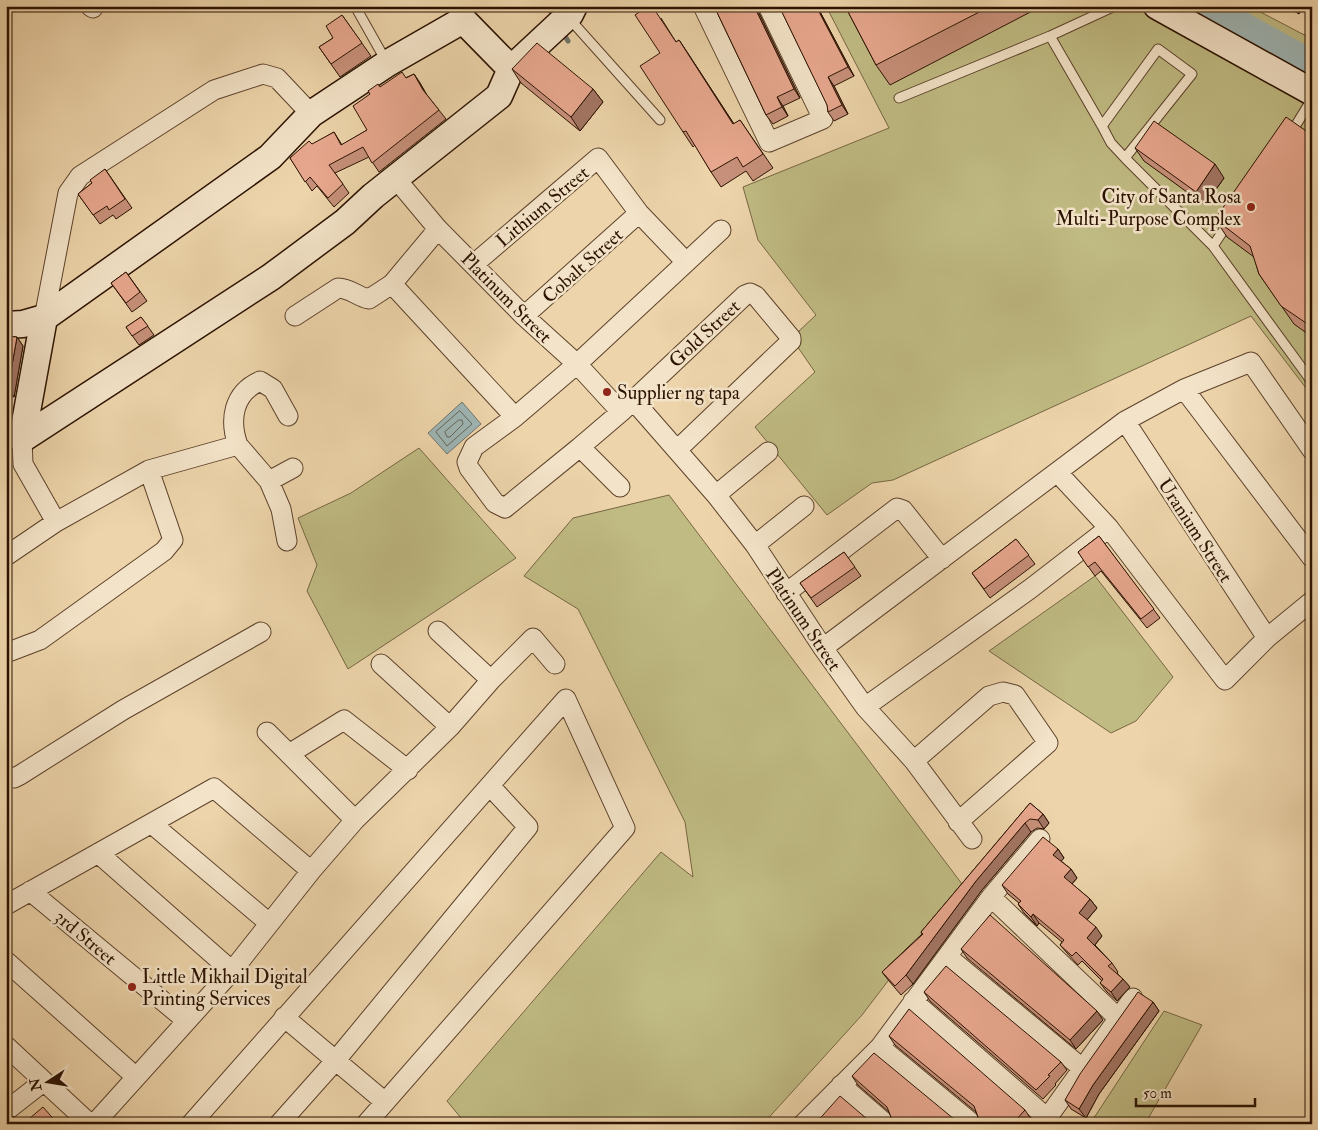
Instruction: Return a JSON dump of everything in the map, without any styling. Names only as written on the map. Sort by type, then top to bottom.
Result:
[{"type":"street","points":[[703,6],[769,142],[823,119],[768,6]]},
{"type":"street","points":[[1157,6],[1312,92]]},
{"type":"street","points":[[22,439],[271,277],[345,222],[373,196],[397,180],[499,96],[511,69],[569,11]]},
{"type":"street","points":[[6,325],[23,324],[44,318],[270,156],[311,114],[388,63],[463,20],[511,69]]},
{"type":"street","points":[[56,522],[24,464],[22,439],[68,193],[80,176],[214,90],[263,74],[277,78],[311,114]]},
{"type":"street","name":"Lithium Street","points":[[474,264],[598,158],[639,213],[685,262]]},
{"type":"street","name":"Platinum Street","points":[[397,180],[438,229],[524,316],[576,364],[678,449],[755,545],[823,648],[865,707],[914,760],[972,839]]},
{"type":"street","name":"Cobalt Street","points":[[524,316],[639,213]]},
{"type":"street","points":[[295,316],[338,288],[346,288],[362,298],[369,299],[392,284],[438,229]]},
{"type":"street","points":[[392,284],[515,417],[576,364],[721,230]]},
{"type":"street","name":"Gold Street","points":[[515,417],[474,447],[467,462],[469,468],[500,506],[505,508],[627,406],[745,295],[756,296],[791,338],[791,341],[678,449]]},
{"type":"street","points":[[823,648],[1125,421],[1184,389],[1251,362],[1312,450]]},
{"type":"street","points":[[287,541],[281,509],[269,481],[238,445],[233,432],[234,413],[241,395],[248,386],[260,381],[273,389],[288,416]]},
{"type":"street","points":[[1184,389],[1312,558]]},
{"type":"street","name":"Uranium Street","points":[[1125,421],[1267,638]]},
{"type":"street","points":[[6,556],[56,522],[149,470],[238,445]]},
{"type":"street","points":[[580,447],[620,487]]},
{"type":"street","points":[[716,495],[768,452]]},
{"type":"street","points":[[269,481],[293,468]]},
{"type":"street","points":[[6,653],[40,640],[164,551],[173,540],[149,470]]},
{"type":"street","points":[[1058,473],[1109,528],[1225,680],[1267,638],[1312,601]]},
{"type":"street","points":[[755,545],[804,506]]},
{"type":"street","points":[[786,592],[897,508],[903,510],[942,559]]},
{"type":"street","points":[[865,707],[1030,590],[1109,528]]},
{"type":"street","points":[[6,777],[14,778],[20,775],[123,710],[261,632]]},
{"type":"street","points":[[438,632],[491,680]]},
{"type":"street","points":[[6,1046],[43,1082],[92,1124],[232,971],[311,871],[355,820],[408,770],[450,727],[491,680],[533,638],[555,664]]},
{"type":"street","points":[[380,664],[450,727]]},
{"type":"street","points":[[914,760],[989,696],[1003,692],[1015,695],[1048,743],[958,822]]},
{"type":"street","points":[[191,1124],[284,1017],[491,787],[566,699],[625,828],[366,1124]]},
{"type":"street","points":[[289,754],[344,720],[408,770]]},
{"type":"street","points":[[267,732],[355,820]]},
{"type":"street","points":[[279,1124],[336,1060],[528,827],[491,787]]},
{"type":"street","points":[[6,905],[214,788],[311,871]]},
{"type":"street","points":[[152,824],[269,923]]},
{"type":"street","points":[[803,1124],[880,1047],[991,897],[1040,839]]},
{"type":"street","points":[[98,853],[232,971]]},
{"type":"street","name":"3rd Street","points":[[30,891],[187,1021]]},
{"type":"street","points":[[991,897],[1118,1018]]},
{"type":"street","points":[[948,956],[1082,1068]]},
{"type":"street","points":[[6,960],[136,1076]]},
{"type":"street","points":[[913,1001],[1045,1121],[1133,998]]},
{"type":"street","points":[[284,1017],[385,1102]]},
{"type":"street","points":[[880,1047],[973,1124]]},
{"type":"street","points":[[6,1111],[43,1082]]},
{"type":"street","points":[[841,1085],[886,1124]]},
{"type":"lane","points":[[355,6],[388,63]]},
{"type":"lane","points":[[899,98],[1050,36],[1115,6]]},
{"type":"lane","points":[[569,11],[576,26],[660,120]]},
{"type":"lane","points":[[1050,36],[1111,143],[1213,246],[1312,382]]},
{"type":"lane","points":[[1102,126],[1158,49],[1192,74],[1125,158]]},
{"type":"lane","points":[[1284,144],[1300,129],[1312,99]]},
{"type":"lane","points":[[1213,246],[1235,214]]},
{"type":"shaded area","points":[[826,6],[1117,6],[1150,13],[1312,102],[1312,396],[1251,316],[893,480],[872,483],[827,515],[755,427],[815,372],[797,346],[799,331],[816,315],[758,240],[743,187],[889,128]]},
{"type":"shaded area","points":[[1170,6],[1249,6],[1312,39],[1312,86]]},
{"type":"shaded area","points":[[419,448],[516,558],[348,669],[307,591],[317,565],[298,518],[351,493]]},
{"type":"shaded area","points":[[669,495],[962,884],[862,1015],[763,1124],[466,1124],[447,1101],[661,852],[693,877],[685,822],[578,609],[524,576],[573,518]]},
{"type":"shaded area","points":[[1095,576],[1173,677],[1136,721],[1111,733],[989,651]]},
{"type":"shaded area","points":[[1164,1011],[1202,1025],[1145,1124],[1090,1124]]},
{"type":"water","points":[[462,402],[481,424],[447,454],[428,433]]},
{"type":"building","points":[[648,6],[652,6],[676,42],[679,40],[733,124],[740,120],[763,154],[743,167],[737,157],[711,172],[686,131],[683,132],[640,66],[660,53],[635,15]]},
{"type":"building","points":[[714,6],[754,6],[794,89],[777,97],[782,107],[766,115]]},
{"type":"building","points":[[779,6],[816,6],[848,67],[828,77],[842,105],[828,112],[827,105]]},
{"type":"building","points":[[845,6],[991,6],[876,65]]},
{"type":"building","points":[[342,15],[362,43],[331,64],[319,47],[333,38],[326,26]]},
{"type":"building","points":[[537,43],[593,89],[571,117],[512,69]]},
{"type":"building","points":[[402,72],[406,78],[414,74],[423,90],[439,110],[372,163],[363,147],[329,165],[343,184],[328,198],[310,177],[305,182],[290,158],[309,141],[312,144],[334,132],[341,145],[367,130],[353,106],[370,94],[368,91],[378,84],[380,87]]},
{"type":"building","points":[[1286,117],[1312,135],[1312,327],[1281,306],[1259,274],[1250,246],[1215,219]]},
{"type":"building","points":[[1154,121],[1215,164],[1196,192],[1135,148]]},
{"type":"building","points":[[105,169],[125,199],[109,210],[107,206],[93,215],[78,194],[92,183],[90,180]]},
{"type":"building","points":[[126,272],[140,292],[126,303],[111,283]]},
{"type":"building","points":[[141,317],[148,326],[132,336],[126,327]]},
{"type":"building","points":[[6,336],[17,337],[8,388],[6,388]]},
{"type":"building","points":[[1099,536],[1154,609],[1141,619],[1095,562],[1088,567],[1078,552]]},
{"type":"building","points":[[1016,539],[1029,555],[984,589],[972,573]]},
{"type":"building","points":[[844,552],[855,567],[811,598],[800,583]]},
{"type":"building","points":[[1030,803],[1043,814],[1038,820],[1030,819],[1025,823],[976,881],[906,975],[895,986],[882,972],[923,934],[921,932]]},
{"type":"building","points":[[1043,837],[1058,849],[1053,855],[1071,869],[1064,877],[1090,899],[1079,913],[1096,927],[1087,938],[1112,963],[1108,966],[1123,979],[1111,992],[1100,983],[1103,979],[1076,952],[1072,956],[1060,945],[1064,940],[1033,914],[1031,917],[1018,904],[1021,901],[1002,885]]},
{"type":"building","points":[[990,915],[1097,1011],[1070,1040],[961,949]]},
{"type":"building","points":[[946,966],[1061,1062],[1036,1090],[924,992]]},
{"type":"building","points":[[1138,992],[1153,1002],[1093,1085],[1079,1109],[1065,1100],[1080,1074]]},
{"type":"building","points":[[909,1009],[1025,1110],[1014,1122],[1016,1124],[972,1124],[978,1117],[974,1106],[889,1036]]},
{"type":"building","points":[[874,1053],[960,1124],[886,1124],[891,1117],[887,1107],[852,1076]]},
{"type":"building","points":[[840,1096],[873,1124],[815,1124]]},
{"type":"building","points":[[43,1107],[58,1124],[23,1124]]},
{"type":"building","points":[[13,1116],[20,1124],[6,1124],[6,1121]]},
{"type":"waterway","points":[[548,6],[555,19]]},
{"type":"waterway","points":[[1206,6],[1312,65]]},
{"type":"waterway","points":[[562,31],[568,41]]},
{"type":"place","name":"City of Santa Rosa Multi-Purpose Complex","points":[[1251,207]]},
{"type":"place","name":"Supplier ng tapa","points":[[607,392]]},
{"type":"place","name":"Little Mikhail Digital Printing Services","points":[[132,987]]}]
